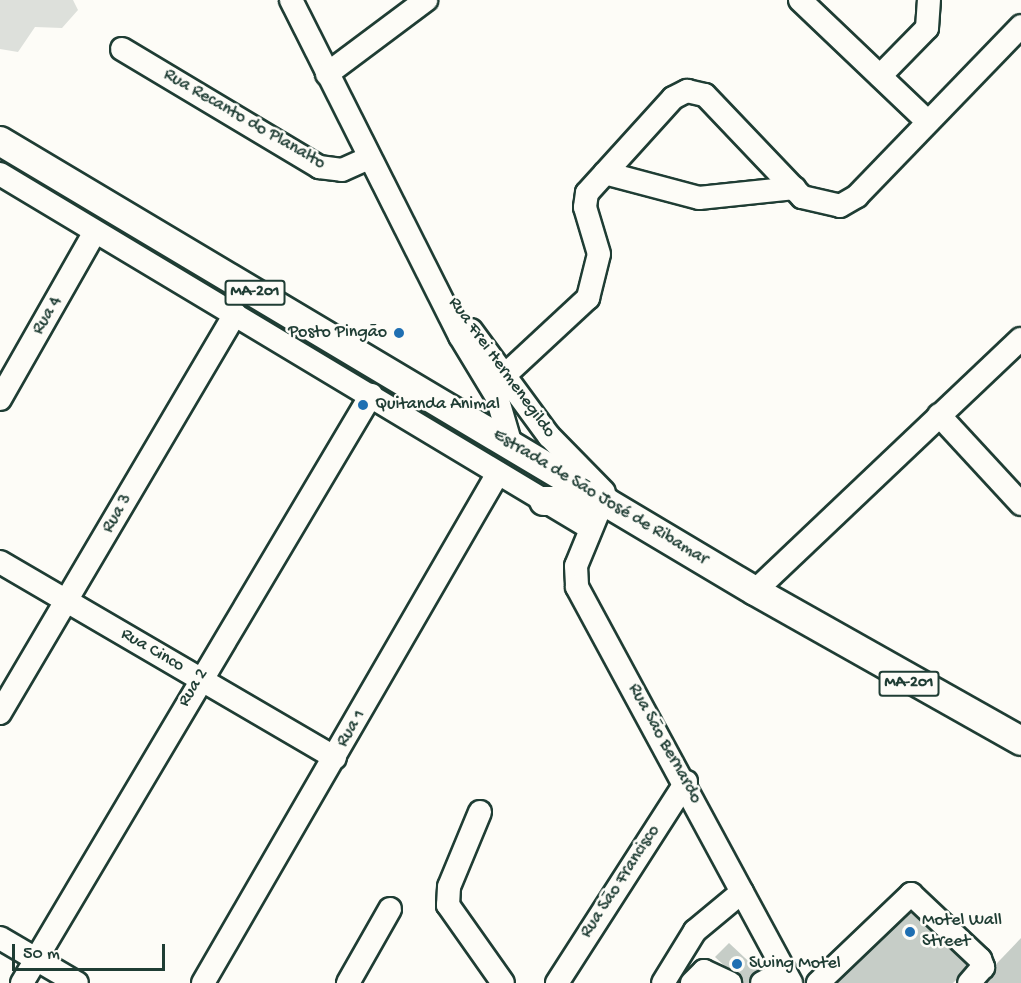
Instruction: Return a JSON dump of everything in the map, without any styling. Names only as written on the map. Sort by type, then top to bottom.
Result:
[{"type":"main road","name":"Estrada de São José de Ribamar","points":[[0,141],[755,591],[1021,741]]},
{"type":"main road","points":[[544,501],[616,507]]},
{"type":"main road","name":"Estrada de São José de Ribamar","points":[[797,615],[1021,753]]},
{"type":"street","name":"Rua Frei Hermenegildo","points":[[291,0],[369,158],[497,398],[511,445]]},
{"type":"street","points":[[327,74],[426,0]]},
{"type":"street","points":[[800,0],[927,121]]},
{"type":"street","points":[[880,76],[927,28],[929,0]]},
{"type":"street","points":[[504,376],[588,298],[599,254],[585,207],[587,193],[673,98],[687,91],[719,106],[794,188],[822,206],[840,206],[857,196],[1021,26]]},
{"type":"street","name":"Rua Recanto do Planalto","points":[[122,49],[319,166],[342,170],[369,158]]},
{"type":"street","points":[[605,173],[699,198],[794,188]]},
{"type":"street","name":"Estrada de São José de Ribamar","points":[[0,174],[590,528]]},
{"type":"street","name":"Rua 4","points":[[0,399],[95,232]]},
{"type":"street","name":"Rua Frei Hermenegildo","points":[[412,238],[504,376],[565,454],[616,507]]},
{"type":"street","name":"Rua 3","points":[[0,713],[235,314]]},
{"type":"street","points":[[755,591],[1021,339]]},
{"type":"street","name":"Rua 2","points":[[22,983],[200,679],[371,395]]},
{"type":"street","points":[[939,415],[1021,504]]},
{"type":"street","name":"Rua 1","points":[[202,983],[335,759],[498,473]]},
{"type":"street","name":"Rua São Bernardo","points":[[616,507],[590,528],[576,566],[577,587],[686,782],[788,977]]},
{"type":"street","name":"Rua Cinco","points":[[0,562],[335,759]]},
{"type":"street","name":"Rua São Francisco","points":[[557,983],[686,782]]},
{"type":"street","points":[[480,813],[449,887],[448,905],[494,978]]},
{"type":"street","points":[[663,983],[695,931],[742,892]]},
{"type":"street","points":[[818,983],[911,894],[980,959],[983,967],[969,983]]},
{"type":"street","points":[[348,983],[390,909]]},
{"type":"street","points":[[0,938],[77,983]]},
{"type":"street","points":[[692,983],[704,971],[730,983]]},
{"type":"street","points":[[762,983],[788,977]]},
{"type":"shaded area","points":[[0,0],[73,0],[78,10],[62,28],[35,27],[18,52],[0,49]]},
{"type":"building","name":"Motel Wall Street","points":[[911,899],[973,964],[953,983],[827,983]]},
{"type":"building","points":[[1021,938],[1021,983],[978,983]]},
{"type":"building","name":"Swing Motel","points":[[729,943],[760,972],[757,983],[743,983],[715,957]]},
{"type":"place","name":"Posto Pingão","points":[[399,333]]},
{"type":"place","name":"Quitanda Animal","points":[[363,405]]},
{"type":"place","name":"Motel Wall Street","points":[[910,932]]},
{"type":"place","name":"Swing Motel","points":[[737,964]]}]
